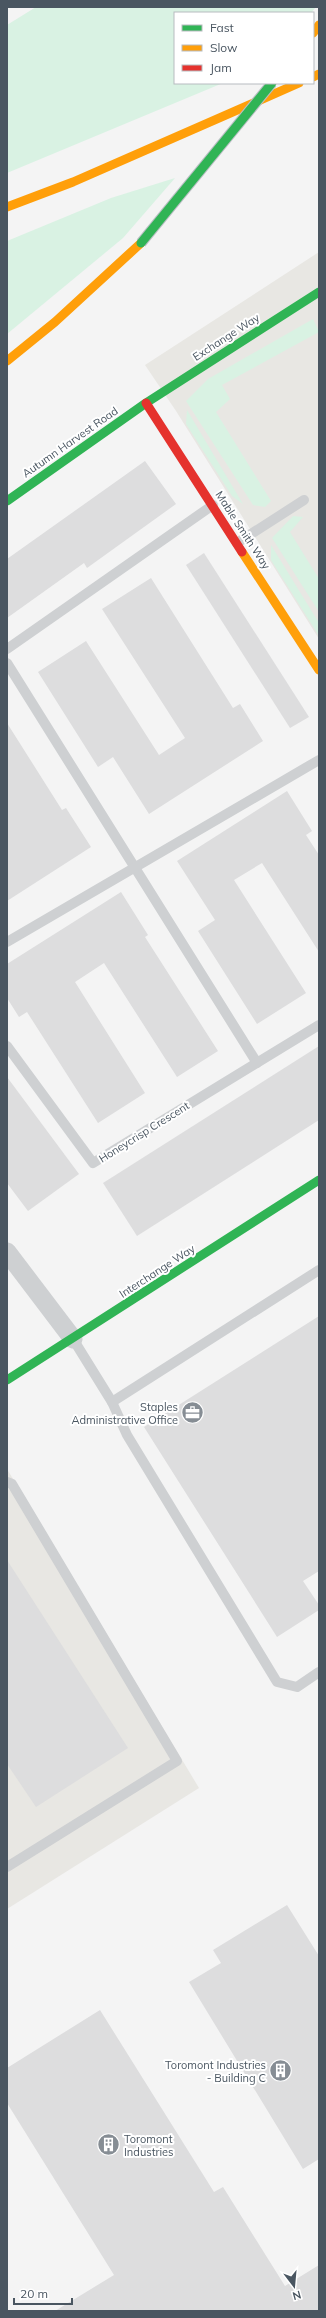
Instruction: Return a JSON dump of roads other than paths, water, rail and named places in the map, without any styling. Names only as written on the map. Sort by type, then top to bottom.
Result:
[{"type":"main road","points":[[7,361],[55,322],[141,243],[271,84]]},
{"type":"main road","points":[[7,207],[73,182],[297,84]]},
{"type":"main road","name":"Exchange Way","points":[[146,403],[319,292]]},
{"type":"main road","name":"Autumn Harvest Road","points":[[7,501],[146,403]]},
{"type":"main road","name":"Mable Smith Way","points":[[146,403],[319,670]]},
{"type":"main road","name":"Interchange Way","points":[[7,1380],[319,1180]]},
{"type":"street","points":[[7,1252],[73,1339]]},
{"type":"lane","points":[[237,543],[304,500]]},
{"type":"lane","points":[[7,649],[213,506]]},
{"type":"lane","points":[[7,663],[257,1063]]},
{"type":"lane","points":[[7,942],[319,760]]},
{"type":"lane","name":"Honeycrisp Crescent","points":[[7,1046],[93,1163],[319,1025]]},
{"type":"lane","points":[[112,1402],[319,1270]]},
{"type":"lane","points":[[73,1339],[112,1402],[127,1436],[277,1682],[297,1687],[319,1672]]},
{"type":"lane","points":[[7,1482],[12,1484],[177,1761],[7,1867]]},
{"type":"place","name":"Staples Administrative Office","points":[[193,1413]]},
{"type":"place","name":"Toromont Industries - Building C","points":[[281,2071]]},
{"type":"place","name":"Toromont Industries","points":[[109,2145]]}]
